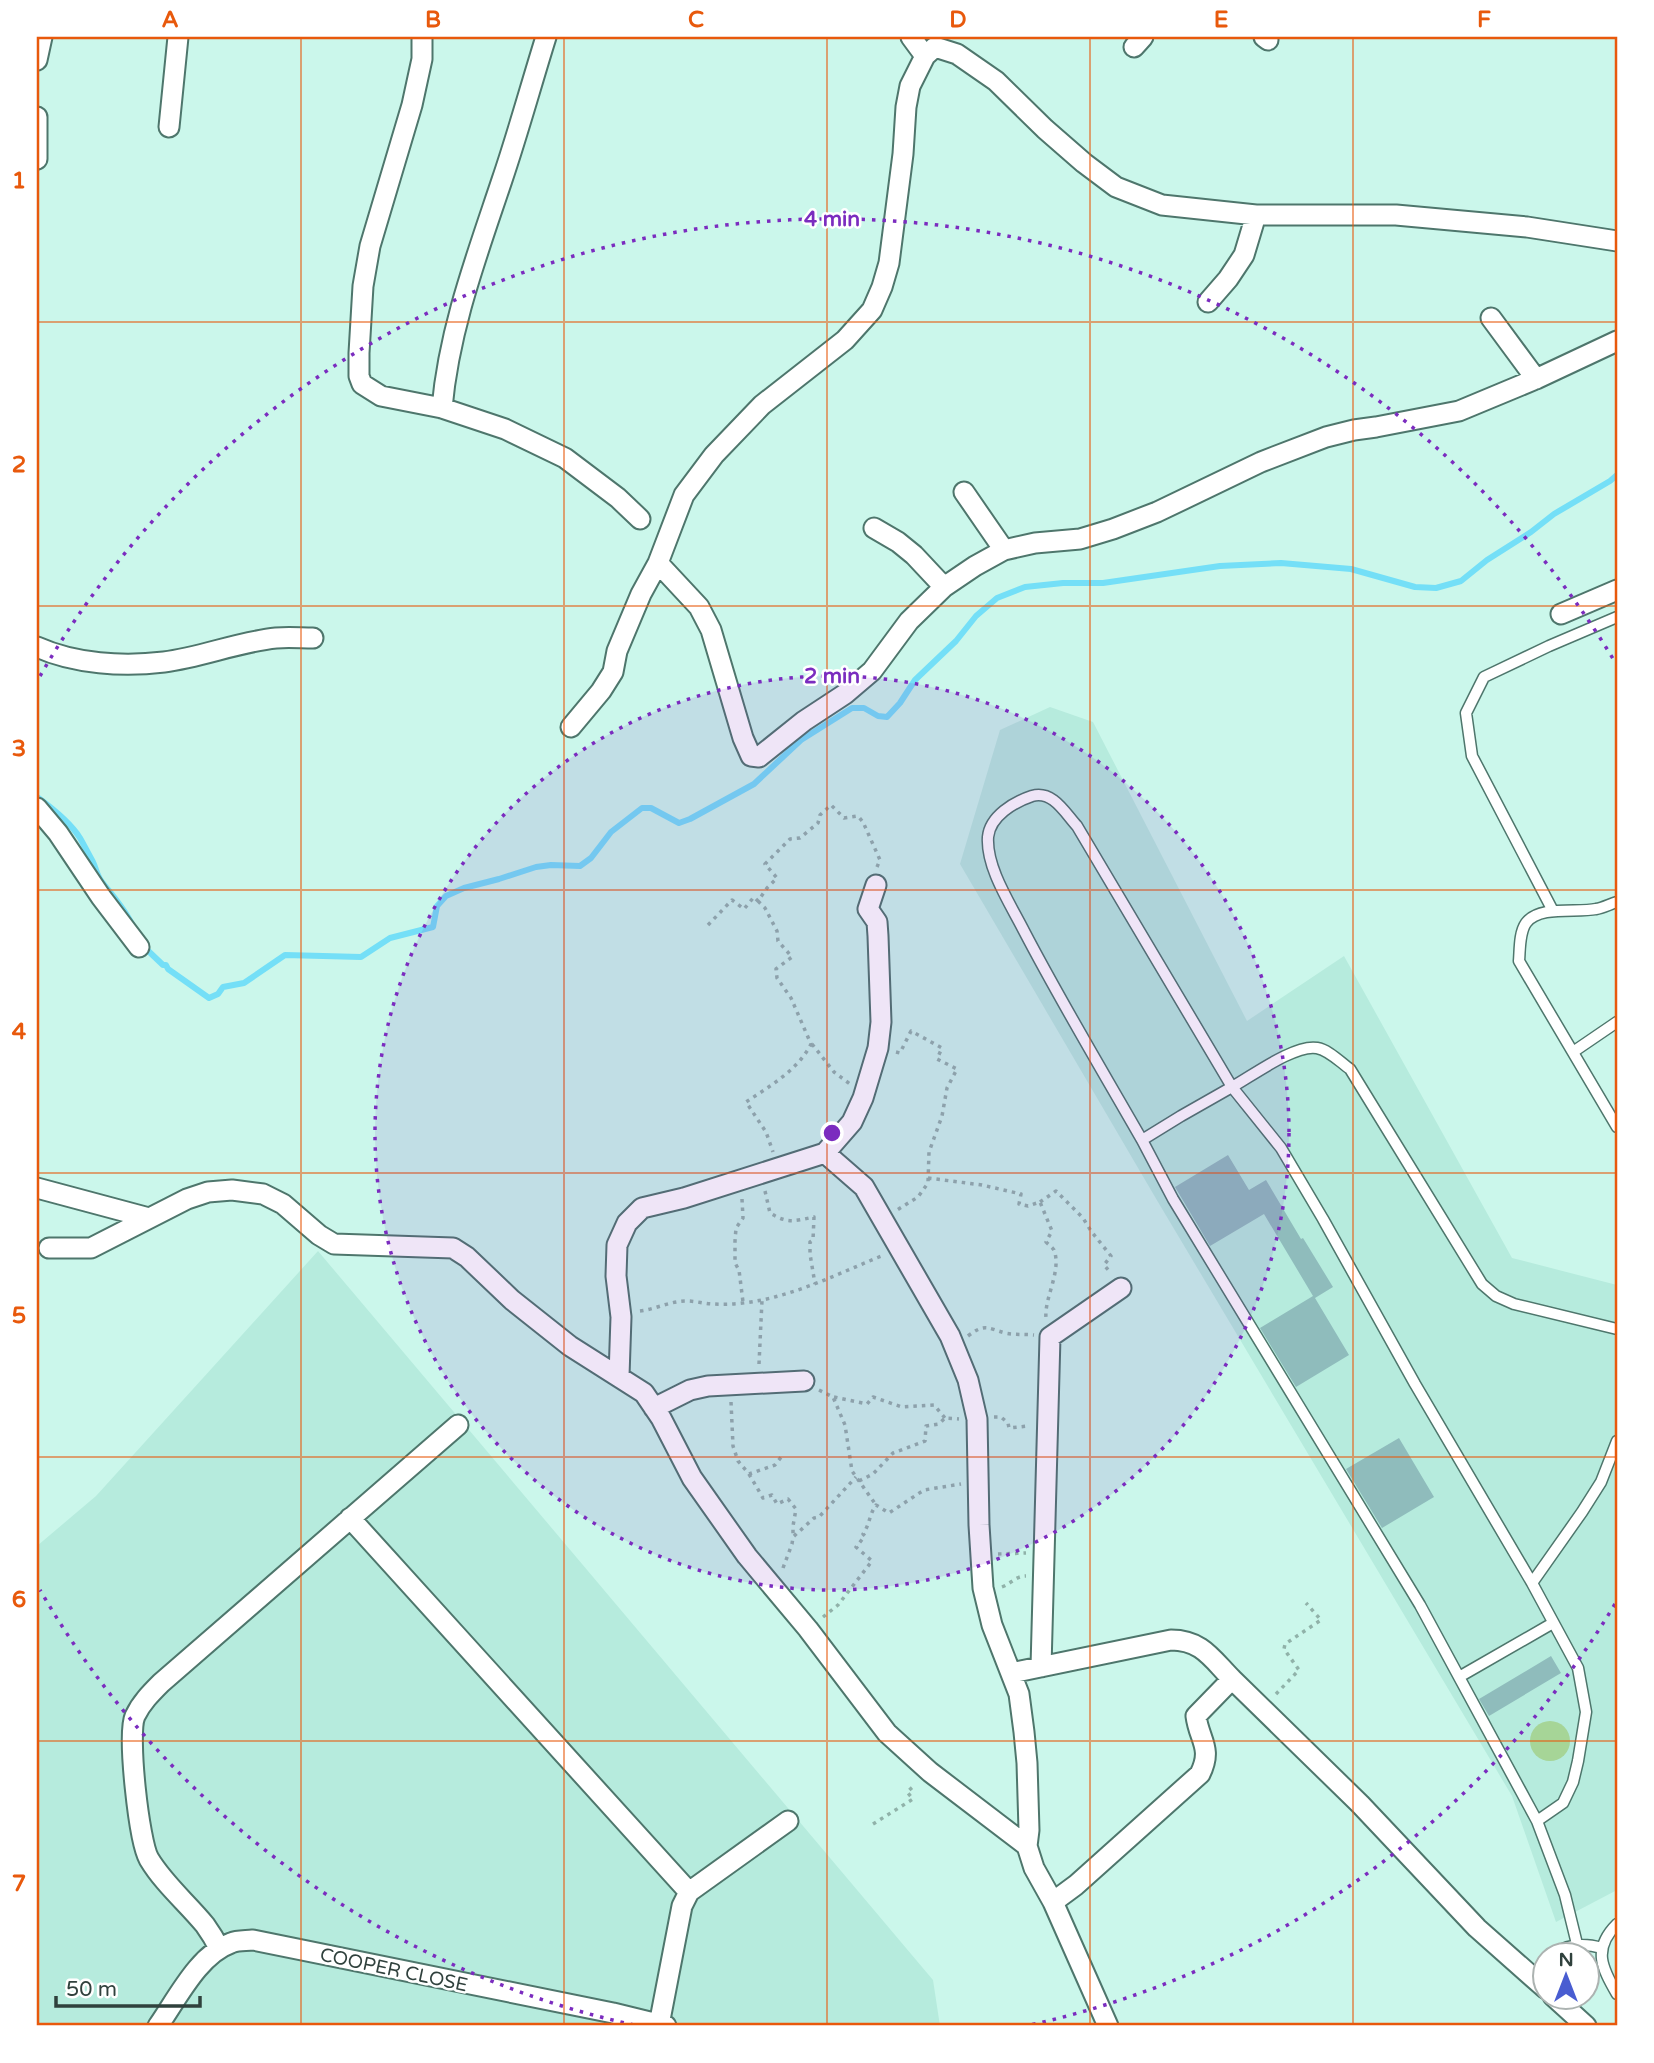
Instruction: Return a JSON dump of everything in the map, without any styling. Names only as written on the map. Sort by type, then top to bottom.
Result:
[{"type":"street","points":[[37,60],[42,37]]},
{"type":"street","points":[[169,127],[178,37]]},
{"type":"street","points":[[422,37],[422,59],[412,105],[367,259],[363,286],[359,376],[362,384],[382,396],[442,408],[505,429],[565,458],[618,498],[640,519]]},
{"type":"street","points":[[442,408],[460,305],[546,37]]},
{"type":"street","points":[[911,37],[957,54],[996,81],[1045,129],[1116,187],[1162,205],[1256,215],[1395,215],[1527,227],[1617,241]]},
{"type":"street","points":[[571,727],[613,672],[617,651],[641,594],[659,563],[684,495],[714,455],[762,405],[845,340],[872,310],[889,263],[910,86],[933,46]]},
{"type":"street","points":[[37,117],[37,159]]},
{"type":"street","points":[[1208,302],[1244,255],[1256,215]]},
{"type":"street","points":[[1491,318],[1536,379]]},
{"type":"street","points":[[659,563],[699,607],[711,629],[743,738],[749,754],[759,757],[872,671],[909,621],[944,587],[1004,550],[1035,543],[1080,539],[1114,529],[1157,512],[1261,462],[1326,437],[1459,411],[1617,341]]},
{"type":"street","points":[[964,492],[1004,550]]},
{"type":"street","points":[[874,528],[914,555],[944,587]]},
{"type":"street","points":[[1561,614],[1617,590]]},
{"type":"street","points":[[37,647],[54,654],[88,661],[138,663],[165,662],[275,638],[313,638]]},
{"type":"street","points":[[37,808],[139,947]]},
{"type":"street","points":[[619,1376],[621,1317],[616,1276],[617,1245],[627,1223],[642,1208],[684,1198],[825,1153],[852,1122],[863,1098],[878,1048],[881,1022],[877,922],[868,909],[876,885]]},
{"type":"street","points":[[825,1153],[864,1186],[950,1336],[968,1380],[977,1419],[983,1588],[992,1625],[1019,1694],[1027,1763],[1027,1846],[1034,1868],[1053,1902],[1108,2026]]},
{"type":"street","points":[[37,1188],[149,1218]]},
{"type":"street","points":[[49,1248],[91,1248],[187,1199],[208,1192],[232,1190],[263,1194],[283,1204],[318,1235],[334,1244],[453,1248],[467,1256],[512,1300],[570,1346],[645,1393],[692,1478],[747,1556],[808,1629],[887,1732],[930,1772],[1027,1846]]},
{"type":"street","points":[[1041,1667],[1050,1337],[1121,1288]]},
{"type":"street","points":[[654,1408],[690,1390],[708,1386],[804,1381]]},
{"type":"street","points":[[158,2026],[201,1964],[219,1948],[206,1926],[157,1872],[147,1856],[142,1837],[132,1741],[134,1718],[147,1697],[162,1683],[458,1425]]},
{"type":"street","points":[[350,1518],[689,1892]]},
{"type":"street","points":[[1011,1673],[1159,1642],[1191,1642],[1207,1652],[1360,1804],[1477,1928],[1532,1969]]},
{"type":"street","points":[[1053,1902],[1096,1868],[1200,1774],[1205,1766],[1206,1752],[1196,1716],[1232,1679]]},
{"type":"street","points":[[662,2025],[682,1906],[689,1892],[788,1821]]},
{"type":"street","name":"COOPER CLOSE","points":[[219,1948],[233,1942],[253,1940],[662,2025]]},
{"type":"street","points":[[1568,2010],[1586,2026]]},
{"type":"lane","points":[[1553,911],[1472,756],[1466,713],[1483,677],[1617,617]]},
{"type":"lane","points":[[1537,1821],[1563,1802],[1573,1782],[1586,1712],[1578,1668],[1532,1583],[1287,1160],[1262,1122],[1232,1087],[1077,826],[1054,800],[1040,794],[1024,799],[1001,813],[991,826],[988,839],[997,879],[1042,966],[1173,1199],[1420,1605],[1537,1821],[1565,1895],[1576,1940]]},
{"type":"lane","points":[[1617,902],[1596,909],[1553,911],[1535,916],[1526,923],[1519,961],[1617,1127]]},
{"type":"lane","points":[[1573,1052],[1617,1022]]},
{"type":"lane","points":[[1142,1140],[1296,1051],[1316,1048],[1329,1053],[1350,1069],[1482,1284],[1496,1296],[1514,1304],[1617,1329]]},
{"type":"lane","points":[[1532,1583],[1601,1482],[1617,1441]]},
{"type":"lane","points":[[1459,1677],[1553,1623]]},
{"type":"lane","points":[[1602,1948],[1617,1924]]},
{"type":"lane","points":[[1602,1963],[1617,1994]]},
{"type":"path","points":[[758,901],[777,878],[765,864],[790,839],[800,838],[818,823],[820,815],[831,805],[844,818],[858,816],[863,822],[880,860],[873,876],[876,885]]},
{"type":"path","points":[[708,925],[732,900],[744,909],[754,897],[765,908],[777,931],[778,940],[792,957],[776,969],[777,978],[791,998],[811,1044],[834,1072],[863,1098]]},
{"type":"path","points":[[878,1048],[900,1053],[911,1031],[942,1048],[937,1059],[957,1069],[947,1088],[942,1116],[929,1152],[928,1183],[918,1197],[882,1217]]},
{"type":"path","points":[[811,1044],[805,1057],[793,1069],[746,1102],[766,1132],[772,1147],[769,1213],[789,1222],[814,1217],[810,1254],[815,1284]]},
{"type":"path","points":[[928,1178],[982,1185],[1021,1194],[1018,1204],[1028,1206],[1041,1202],[1056,1191],[1083,1218],[1111,1256],[1104,1265],[1121,1288]]},
{"type":"path","points":[[736,1180],[744,1211],[736,1228],[735,1241],[735,1263],[739,1270],[743,1301]]},
{"type":"path","points":[[950,1336],[966,1338],[979,1327],[1006,1334],[1050,1337],[1046,1308],[1055,1276],[1055,1265],[1054,1251],[1046,1242],[1052,1231],[1041,1202]]},
{"type":"path","points":[[621,1317],[663,1304],[687,1301],[732,1304],[762,1300],[840,1275],[900,1248]]},
{"type":"path","points":[[758,1384],[762,1300]]},
{"type":"path","points":[[804,1381],[833,1397],[867,1405],[873,1396],[902,1407],[934,1405],[945,1418]]},
{"type":"path","points":[[731,1386],[733,1446],[738,1461],[763,1498],[772,1495],[777,1504],[788,1499],[796,1509],[792,1544],[783,1568],[769,1582]]},
{"type":"path","points":[[833,1397],[845,1425],[852,1471],[876,1505],[889,1513],[924,1490],[978,1483]]},
{"type":"path","points":[[793,1536],[814,1518],[819,1517],[858,1479],[873,1474],[893,1453],[925,1441],[926,1426],[939,1424],[945,1418],[977,1419],[1001,1416],[1009,1423],[1009,1428],[1048,1425]]},
{"type":"path","points":[[749,1474],[775,1465],[782,1456]]},
{"type":"path","points":[[808,1629],[838,1605],[872,1561],[856,1547],[865,1536],[863,1534],[869,1525],[869,1515],[876,1505]]},
{"type":"path","points":[[981,1555],[1045,1552]]},
{"type":"path","points":[[983,1588],[1000,1588],[1020,1576],[1043,1576]]},
{"type":"path","points":[[1262,1709],[1299,1670],[1284,1649],[1285,1644],[1321,1620],[1306,1603]]},
{"type":"path","points":[[873,1824],[912,1799],[907,1792],[930,1772]]},
{"type":"shaded area","points":[[1050,707],[1093,722],[1247,1021],[1344,956],[1512,1258],[1617,1285],[1617,1890],[1556,1922],[1512,1796],[960,864],[1000,730]]},
{"type":"shaded area","points":[[318,1251],[933,1980],[940,2026],[37,2026],[37,1546],[96,1496]]},
{"type":"green space","points":[[1550,1721],[1564,1727],[1570,1741],[1564,1755],[1550,1761],[1536,1755],[1530,1741],[1536,1727]]},
{"type":"building","points":[[1228,1155],[1249,1190],[1266,1180],[1333,1287],[1315,1298],[1349,1355],[1296,1387],[1260,1328],[1313,1296],[1264,1214],[1210,1246],[1175,1187]]},
{"type":"building","points":[[1399,1438],[1434,1497],[1382,1528],[1346,1469]]},
{"type":"building","points":[[1551,1656],[1561,1673],[1489,1716],[1479,1699]]},
{"type":"waterway","points":[[142,945],[168,969],[209,998],[218,994],[223,987],[244,983],[285,955],[361,957],[390,938],[433,927],[437,906],[446,896],[464,888],[536,867],[580,866],[591,858],[611,832],[642,808],[651,808],[679,823],[690,819],[754,784],[801,740],[852,708],[864,708],[878,716],[887,717],[915,680],[956,641],[976,616],[997,598],[1025,587],[1103,583],[1220,566],[1281,563],[1351,569],[1415,587],[1436,588],[1461,581],[1554,514],[1617,475]]},
{"type":"waterway","points":[[37,797],[76,832],[100,880],[123,908],[133,926]]}]
